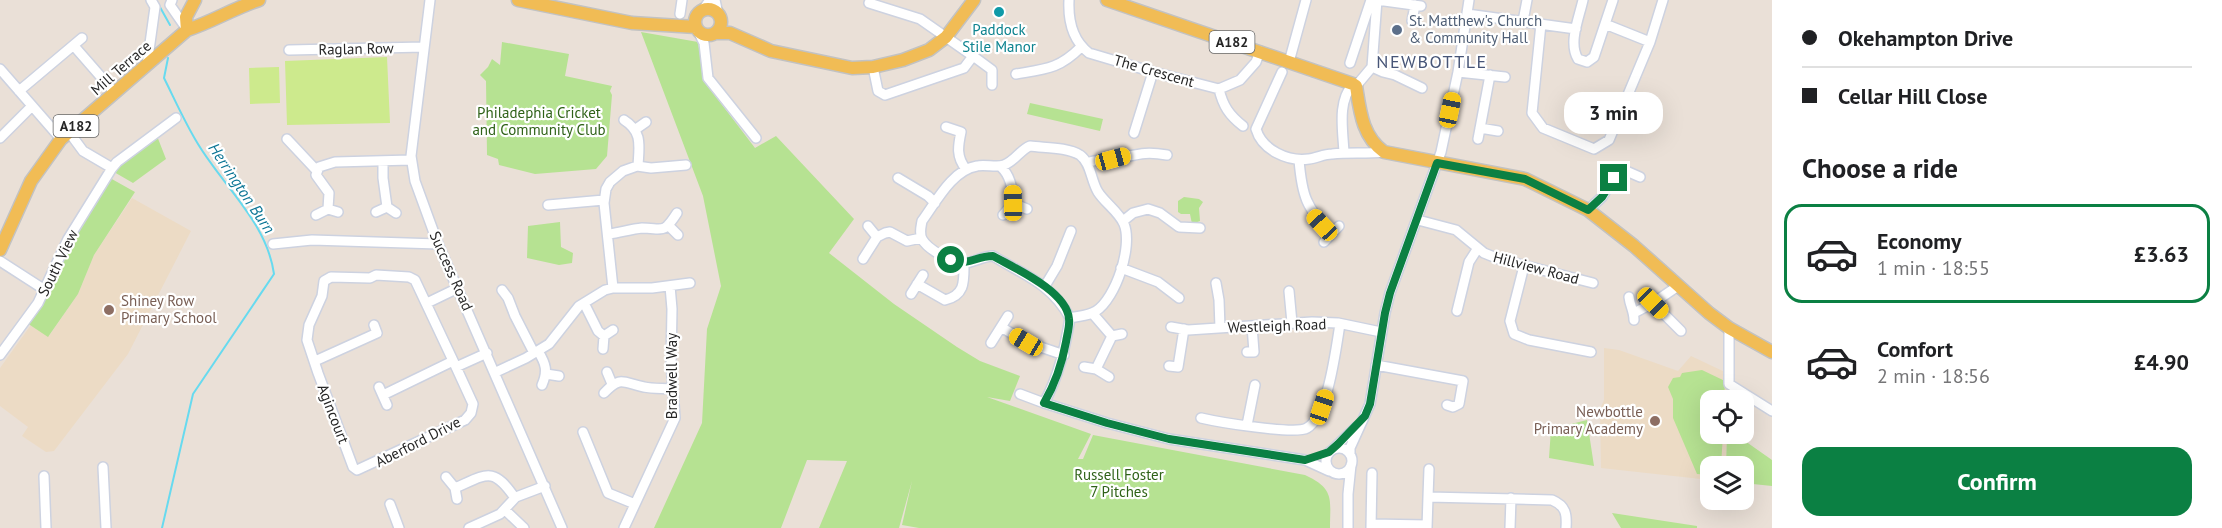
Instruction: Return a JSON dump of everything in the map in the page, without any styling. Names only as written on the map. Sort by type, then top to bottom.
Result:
[{"type":"main road","points":[[187,30],[186,17],[195,0]]},
{"type":"main road","name":"A182","points":[[187,30],[208,23],[244,2],[259,0]]},
{"type":"main road","points":[[518,0],[632,23],[670,24],[698,21],[710,9],[746,38]]},
{"type":"main road","points":[[698,21],[704,35],[730,33],[746,38],[771,51],[852,68],[873,67],[903,60],[929,50],[946,37],[974,0]]},
{"type":"main road","name":"A182","points":[[1107,0],[1260,51],[1286,67],[1354,85]]},
{"type":"main road","points":[[713,34],[720,28],[719,15]]},
{"type":"main road","name":"Mill Terrace","points":[[0,250],[31,181],[65,136],[187,30]]},
{"type":"main road","points":[[1354,85],[1366,134],[1374,145],[1384,152],[1525,179],[1588,210],[1634,246],[1709,313],[1729,328],[1772,352]]},
{"type":"street","points":[[147,65],[155,7],[151,0]]},
{"type":"street","points":[[172,0],[170,5],[187,30]]},
{"type":"street","name":"Success Road","points":[[430,0],[411,160],[419,196],[562,528]]},
{"type":"street","points":[[680,14],[682,0]]},
{"type":"street","points":[[710,0],[698,21],[704,43],[708,78],[756,138]]},
{"type":"street","points":[[715,0],[719,15]]},
{"type":"street","points":[[1016,74],[1050,69],[1068,60],[1081,47],[1072,33],[1070,0]]},
{"type":"street","points":[[1306,0],[1286,67],[1256,129],[1259,139],[1269,148],[1299,160],[1344,153],[1384,152]]},
{"type":"street","points":[[1350,63],[1371,0]]},
{"type":"street","points":[[1344,153],[1343,103],[1347,90],[1372,67],[1377,0],[1418,6],[1412,21]]},
{"type":"street","points":[[1348,528],[1350,448],[1370,404],[1390,293],[1442,150],[1458,72],[1468,0]]},
{"type":"street","points":[[1523,21],[1527,0]]},
{"type":"street","points":[[1583,0],[1576,29],[1574,52],[1578,59],[1587,62],[1594,57],[1613,0]]},
{"type":"street","points":[[1541,24],[1532,113],[1543,128],[1594,149],[1609,140],[1650,42],[1663,0]]},
{"type":"street","points":[[869,3],[920,20],[946,37],[992,70],[992,85]]},
{"type":"street","points":[[1467,14],[1576,29]]},
{"type":"street","points":[[1605,24],[1650,42]]},
{"type":"street","points":[[706,59],[713,34]]},
{"type":"street","points":[[19,91],[82,38]]},
{"type":"street","points":[[74,46],[115,93]]},
{"type":"street","name":"Raglan Row","points":[[289,50],[424,47]]},
{"type":"street","name":"The Crescent","points":[[1081,47],[1089,53],[1219,89]]},
{"type":"street","points":[[1243,126],[1229,116],[1219,89],[1240,80],[1256,62],[1260,51]]},
{"type":"street","points":[[873,67],[878,91],[885,95],[964,68],[973,56]]},
{"type":"street","points":[[1372,67],[1422,88]]},
{"type":"street","points":[[0,69],[32,106],[65,136],[83,151],[112,168]]},
{"type":"street","points":[[1134,133],[1153,72]]},
{"type":"street","points":[[1458,72],[1505,77]]},
{"type":"street","points":[[1478,139],[1490,75]]},
{"type":"street","points":[[0,138],[32,106]]},
{"type":"street","name":"South View","points":[[0,355],[38,303],[68,239],[112,168],[176,117]]},
{"type":"street","points":[[624,120],[636,129],[639,146],[638,166]]},
{"type":"street","points":[[636,129],[646,122]]},
{"type":"street","points":[[946,127],[963,128],[958,147],[959,161],[966,170]]},
{"type":"street","points":[[1480,128],[1498,131]]},
{"type":"street","points":[[287,139],[317,171]]},
{"type":"street","points":[[1044,403],[1064,355],[1070,318],[1062,302],[1045,286],[993,256],[984,256],[964,264],[926,245],[921,238],[922,221],[956,177],[975,166],[1001,167],[1011,162],[1024,148],[1030,146],[1070,152],[1081,156],[1087,163],[1097,190],[1123,221],[1127,234],[1127,247],[1122,268],[1104,306],[1094,314],[1070,318]]},
{"type":"street","points":[[1087,163],[1097,159],[1113,159],[1138,153],[1167,155]]},
{"type":"street","points":[[328,209],[329,193],[316,175],[319,167],[335,162],[411,160]]},
{"type":"street","points":[[1299,160],[1302,191],[1313,215],[1331,234]]},
{"type":"street","points":[[383,161],[387,207],[396,213]]},
{"type":"street","points":[[613,288],[604,200],[606,189],[616,176],[630,168],[686,165]]},
{"type":"street","points":[[1001,167],[1006,171],[1013,189],[1013,203],[1003,214]]},
{"type":"street","points":[[1588,210],[1602,197],[1614,178],[1624,170],[1640,177]]},
{"type":"street","points":[[912,187],[918,177]]},
{"type":"street","points":[[898,178],[935,203]]},
{"type":"street","points":[[548,205],[604,200]]},
{"type":"street","points":[[1013,203],[1027,209]]},
{"type":"street","points":[[562,204],[563,216]]},
{"type":"street","points":[[376,212],[387,207]]},
{"type":"street","points":[[316,215],[328,209],[338,212]]},
{"type":"street","points":[[1123,221],[1133,213],[1148,209],[1160,213],[1179,227],[1200,228]]},
{"type":"street","points":[[609,234],[641,228],[660,230],[668,225],[676,213]]},
{"type":"street","points":[[1186,217],[1186,227]]},
{"type":"street","name":"Hillview Road","points":[[1418,220],[1456,230],[1484,254],[1524,267],[1593,283]]},
{"type":"street","points":[[668,225],[678,235]]},
{"type":"street","points":[[868,226],[877,237]]},
{"type":"street","points":[[1324,242],[1339,226]]},
{"type":"street","points":[[1045,286],[1064,251],[1071,231]]},
{"type":"street","points":[[863,260],[877,237],[890,232],[907,241],[921,238]]},
{"type":"street","points":[[273,244],[312,240],[438,244]]},
{"type":"street","points":[[1052,248],[1064,251]]},
{"type":"street","points":[[1457,311],[1469,261],[1478,248]]},
{"type":"street","points":[[0,261],[45,290]]},
{"type":"street","points":[[917,284],[945,300],[954,298],[961,290],[964,264]]},
{"type":"street","points":[[1524,267],[1510,321],[1514,334],[1529,340],[1591,352]]},
{"type":"street","points":[[1122,268],[1151,279],[1179,298]]},
{"type":"street","name":"Aberford Drive","points":[[327,278],[331,276],[370,278],[375,275],[409,277],[415,280],[473,405],[471,413],[465,420],[361,470],[353,467]]},
{"type":"street","points":[[911,294],[923,275]]},
{"type":"street","name":"Agincourt","points":[[327,278],[309,325],[309,347],[353,467]]},
{"type":"street","points":[[1170,290],[1177,281]]},
{"type":"street","points":[[496,372],[536,352],[553,340],[584,303],[613,288],[652,288],[690,283]]},
{"type":"street","points":[[1216,283],[1220,328]]},
{"type":"street","name":"Bradwell Way","points":[[624,528],[675,418],[671,363],[670,286]]},
{"type":"street","points":[[1629,297],[1634,316],[1678,286]]},
{"type":"street","points":[[427,303],[458,288]]},
{"type":"street","points":[[502,290],[512,305],[514,316],[546,365],[542,385]]},
{"type":"street","points":[[1287,296],[1292,323]]},
{"type":"street","points":[[512,305],[522,302]]},
{"type":"street","points":[[584,303],[598,331],[604,336]]},
{"type":"street","points":[[1653,303],[1681,331]]},
{"type":"street","points":[[1094,314],[1112,336]]},
{"type":"street","points":[[991,343],[1008,316]]},
{"type":"street","name":"Westleigh Road","points":[[1171,327],[1184,329],[1292,323],[1340,324],[1382,332]]},
{"type":"street","points":[[1205,415],[1248,425],[1304,430],[1310,426],[1317,417],[1328,389],[1340,324]]},
{"type":"street","points":[[1252,326],[1254,352]]},
{"type":"street","points":[[1001,327],[1026,342],[1064,355]]},
{"type":"street","points":[[1729,328],[1729,384],[1772,411]]},
{"type":"street","points":[[1177,367],[1184,329]]},
{"type":"street","points":[[604,336],[613,330]]},
{"type":"street","points":[[315,361],[377,332]]},
{"type":"street","points":[[1112,336],[1122,334]]},
{"type":"street","points":[[603,349],[604,336]]},
{"type":"street","points":[[1096,369],[1112,336]]},
{"type":"street","points":[[387,405],[381,391],[487,353]]},
{"type":"street","points":[[1376,365],[1463,381],[1459,404],[1447,405]]},
{"type":"street","points":[[1084,367],[1096,369],[1109,377]]},
{"type":"street","points":[[607,372],[612,384]]},
{"type":"street","points":[[546,374],[559,376]]},
{"type":"street","points":[[604,393],[612,384],[624,380],[643,387],[673,388]]},
{"type":"street","points":[[1248,425],[1255,385]]},
{"type":"street","points":[[1020,394],[1107,423],[1169,439],[1305,460],[1332,472],[1345,473],[1351,465]]},
{"type":"street","points":[[1348,494],[1332,472],[1326,459],[1365,416]]},
{"type":"street","points":[[583,432],[608,493],[635,504]]},
{"type":"street","points":[[1305,460],[1344,449],[1350,454]]},
{"type":"street","points":[[103,467],[106,528]]},
{"type":"street","points":[[1372,473],[1371,526],[1427,527],[1429,469]]},
{"type":"street","points":[[455,488],[492,475],[503,481],[515,498]]},
{"type":"street","points":[[44,476],[46,528]]},
{"type":"street","points":[[446,477],[455,488],[457,499]]},
{"type":"street","points":[[469,528],[500,514],[515,498],[544,486]]},
{"type":"street","points":[[1428,497],[1552,500],[1560,503],[1567,514],[1566,528]]},
{"type":"street","points":[[1510,528],[1511,498]]},
{"type":"street","points":[[390,504],[401,521]]},
{"type":"street","points":[[506,510],[524,528]]},
{"type":"shaded area","name":"Shiney Row Primary School","points":[[132,198],[191,231],[128,354],[54,451],[46,452],[22,436],[28,427],[0,406],[0,368],[31,325],[49,336],[78,294],[94,255]]},
{"type":"shaded area","name":"Newbottle Primary Academy","points":[[1604,348],[1619,350],[1678,371],[1691,356],[1727,373],[1727,390],[1700,390],[1700,444],[1727,444],[1726,456],[1700,456],[1700,479],[1601,468],[1600,409],[1604,400]]},
{"type":"green space","name":"Russell Foster 7 Pitches","points":[[641,32],[698,42],[704,81],[755,148],[776,136],[854,219],[829,253],[894,304],[957,347],[980,361],[1020,376],[1010,401],[987,397],[1091,434],[1078,459],[1083,459],[1093,435],[1305,475],[1322,485],[1329,496],[1330,528],[919,528],[902,525],[912,481],[899,528],[819,528],[847,461],[807,460],[781,528],[654,528],[702,423],[707,329],[721,286],[703,196]]},
{"type":"green space","name":"Philadephia Cricket and Community Club","points":[[502,42],[569,54],[565,76],[612,86],[607,156],[596,169],[535,174],[499,165],[498,159],[487,155],[486,81],[480,75],[492,59],[500,65]]},
{"type":"green space","points":[[387,57],[390,123],[287,125],[285,61]]},
{"type":"green space","points":[[279,67],[280,103],[250,104],[249,68]]},
{"type":"green space","points":[[1030,103],[1103,119],[1100,131],[1027,114]]},
{"type":"green space","points":[[157,136],[166,159],[133,183],[114,172],[123,162]]},
{"type":"green space","points":[[110,178],[135,192],[94,255],[78,294],[48,337],[27,323],[50,288],[74,236]]},
{"type":"green space","points":[[1184,197],[1199,199],[1203,202],[1199,208],[1200,221],[1192,224],[1190,214],[1178,212],[1178,201]]},
{"type":"green space","points":[[560,222],[561,247],[573,253],[572,263],[559,265],[527,258],[528,226]]},
{"type":"green space","points":[[1702,370],[1725,381],[1725,390],[1700,390],[1700,444],[1722,444],[1722,456],[1700,456],[1700,474],[1697,474],[1673,418],[1673,399],[1668,387],[1673,378],[1680,377],[1682,373]]},
{"type":"green space","points":[[1587,420],[1594,466],[1549,458],[1551,429]]},
{"type":"green space","points":[[1727,444],[1749,444],[1772,460],[1772,486],[1754,484],[1754,456],[1726,456]]},
{"type":"green space","points":[[1612,513],[1697,526],[1697,528],[1621,528]]},
{"type":"waterway","name":"Herrington Burn","points":[[156,0],[170,25]]},
{"type":"waterway","name":"Herrington Burn","points":[[162,528],[193,394],[274,274],[270,256],[254,222],[208,160],[180,111],[164,78],[168,58]]},
{"type":"place","name":"Paddock Stile Manor","points":[[999,12]]},
{"type":"place","name":"St. Matthew's Church & Community Hall","points":[[1397,30]]},
{"type":"place","name":"Shiney Row Primary School","points":[[109,310]]},
{"type":"place","name":"Newbottle Primary Academy","points":[[1655,421]]},
{"type":"district","name":"NEWBOTTLE","points":[[1432,62]]},
{"type":"route","points":[[951,260],[964,264],[984,256],[993,256],[1045,286],[1062,302],[1070,318],[1064,355],[1044,403],[1169,439],[1305,460],[1329,452],[1344,440],[1365,416],[1370,404],[1390,293],[1437,163],[1525,179],[1588,210],[1602,197],[1614,178]]}]
